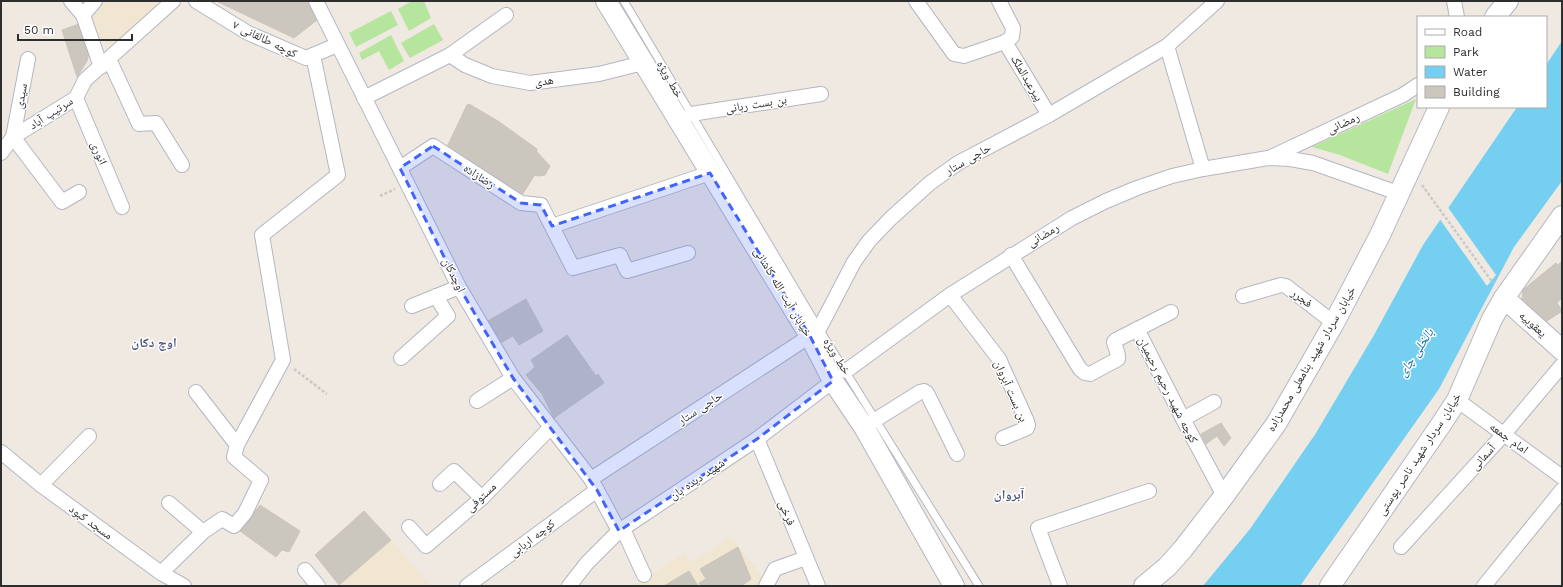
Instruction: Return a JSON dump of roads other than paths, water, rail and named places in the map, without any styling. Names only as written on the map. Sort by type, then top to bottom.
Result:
[{"type":"main road","name":"خیابان آیت الله کاشانی","points":[[606,1],[710,172],[815,332],[840,376],[870,423],[954,586]]},
{"type":"main road","points":[[1496,16],[1508,1]]},
{"type":"main road","name":"خیابان سردار شهید بنامعلی محمدزاده","points":[[1144,586],[1167,567],[1224,496],[1276,424],[1334,323],[1380,235],[1398,193],[1439,108]]},
{"type":"main road","name":"خیابان سردار شهید ناصر پوستی","points":[[1330,586],[1421,455],[1457,400],[1492,319],[1504,298],[1562,216]]},
{"type":"main road","name":"یعقوبیه","points":[[1504,298],[1562,350]]},
{"type":"street","points":[[71,1],[83,15],[105,63],[139,124],[156,123],[182,165]]},
{"type":"street","points":[[83,15],[95,1]]},
{"type":"street","name":"سرتیپ آباد","points":[[13,137],[76,98],[85,80],[173,1]]},
{"type":"street","name":"کوچه طالقانی ۷","points":[[196,1],[248,33],[306,58],[337,44]]},
{"type":"street","name":"اوچدکان","points":[[316,1],[459,287],[513,378],[594,484],[621,530],[644,575]]},
{"type":"street","points":[[916,1],[954,54],[964,56],[1005,42],[1012,37],[1013,28],[999,1]]},
{"type":"street","name":"حاجی ستار","points":[[594,484],[815,332],[854,262],[869,240],[930,183],[958,163],[1049,115],[1167,46],[1217,1]]},
{"type":"street","points":[[1454,1],[1457,16]]},
{"type":"street","points":[[364,98],[450,55],[506,15]]},
{"type":"street","name":"پیرعبدالملک","points":[[1005,42],[1049,115]]},
{"type":"street","points":[[1167,46],[1203,169]]},
{"type":"street","points":[[161,573],[203,532],[222,519],[234,526],[245,513],[261,480],[234,457],[237,445],[283,360],[262,235],[338,174],[313,55]]},
{"type":"street","name":"هدی","points":[[450,55],[465,64],[492,76],[530,83],[599,74],[643,63]]},
{"type":"street","name":"سیدی","points":[[1,153],[13,137],[28,59]]},
{"type":"street","name":"رمضانی","points":[[1268,158],[1403,95],[1417,86]]},
{"type":"street","name":"بن بست ربانی","points":[[691,114],[822,94]]},
{"type":"street","name":"انوری","points":[[76,98],[122,207]]},
{"type":"street","points":[[13,137],[62,202],[79,192]]},
{"type":"street","name":"رضازاده","points":[[400,168],[433,146],[520,203],[542,205],[573,268],[620,255],[627,271],[688,253]]},
{"type":"street","name":"رمضانی","points":[[840,376],[950,295],[1011,255],[1072,218],[1137,188],[1203,169],[1268,158],[1290,159],[1313,163],[1398,193]]},
{"type":"street","points":[[552,226],[710,172]]},
{"type":"street","points":[[1542,244],[1562,232]]},
{"type":"street","name":"کوچه شهید رحیم رحیمیان","points":[[1011,255],[1080,369],[1085,373],[1090,374],[1116,361],[1118,356],[1114,342],[1137,329],[1224,496]]},
{"type":"street","name":"فجرر","points":[[1243,296],[1281,285],[1286,286],[1334,323]]},
{"type":"street","points":[[412,306],[459,287]]},
{"type":"street","name":"بن بست آبروان","points":[[950,295],[999,359],[1026,419],[1028,425],[1026,428],[1003,438]]},
{"type":"street","points":[[401,358],[448,316],[436,296]]},
{"type":"street","points":[[1137,329],[1170,312]]},
{"type":"street","name":"آسمانی","points":[[1401,546],[1504,434],[1562,365]]},
{"type":"street","name":"شهید دیده بان","points":[[569,586],[587,563],[621,530],[757,439],[840,376]]},
{"type":"street","points":[[477,401],[513,378]]},
{"type":"street","points":[[870,423],[924,390],[927,393],[957,454]]},
{"type":"street","points":[[196,392],[237,445]]},
{"type":"street","name":"امام جمعه","points":[[1457,400],[1562,477]]},
{"type":"street","points":[[1183,419],[1214,402]]},
{"type":"street","name":"مستوفی","points":[[409,527],[426,546],[482,498],[551,427]]},
{"type":"street","points":[[41,485],[89,436]]},
{"type":"street","name":"فرخی","points":[[757,439],[818,586]]},
{"type":"street","name":"مسجد کبود","points":[[1,452],[41,485],[161,573],[184,586]]},
{"type":"street","points":[[440,484],[454,471],[482,498]]},
{"type":"street","name":"کوچه اربابی","points":[[467,586],[594,484]]},
{"type":"street","points":[[1484,586],[1562,490]]},
{"type":"street","points":[[1060,586],[1038,528],[1149,491]]},
{"type":"street","points":[[169,502],[203,532]]},
{"type":"street","points":[[766,586],[775,569],[806,558]]},
{"type":"street","points":[[305,570],[318,586]]},
{"type":"lane","name":"خط ویژه","points":[[624,1],[691,114],[815,332]]},
{"type":"lane","points":[[870,423],[979,586]]},
{"type":"water","name":"بالخلی چای","points":[[1562,41],[1562,181],[1514,247],[1439,389],[1300,586],[1203,586],[1250,529],[1316,433],[1374,335],[1423,245],[1516,108],[1547,108],[1547,64]]},
{"type":"district","name":"اوچ دکان","points":[[154,342]]},
{"type":"district","name":"آبروان","points":[[1009,494]]}]
